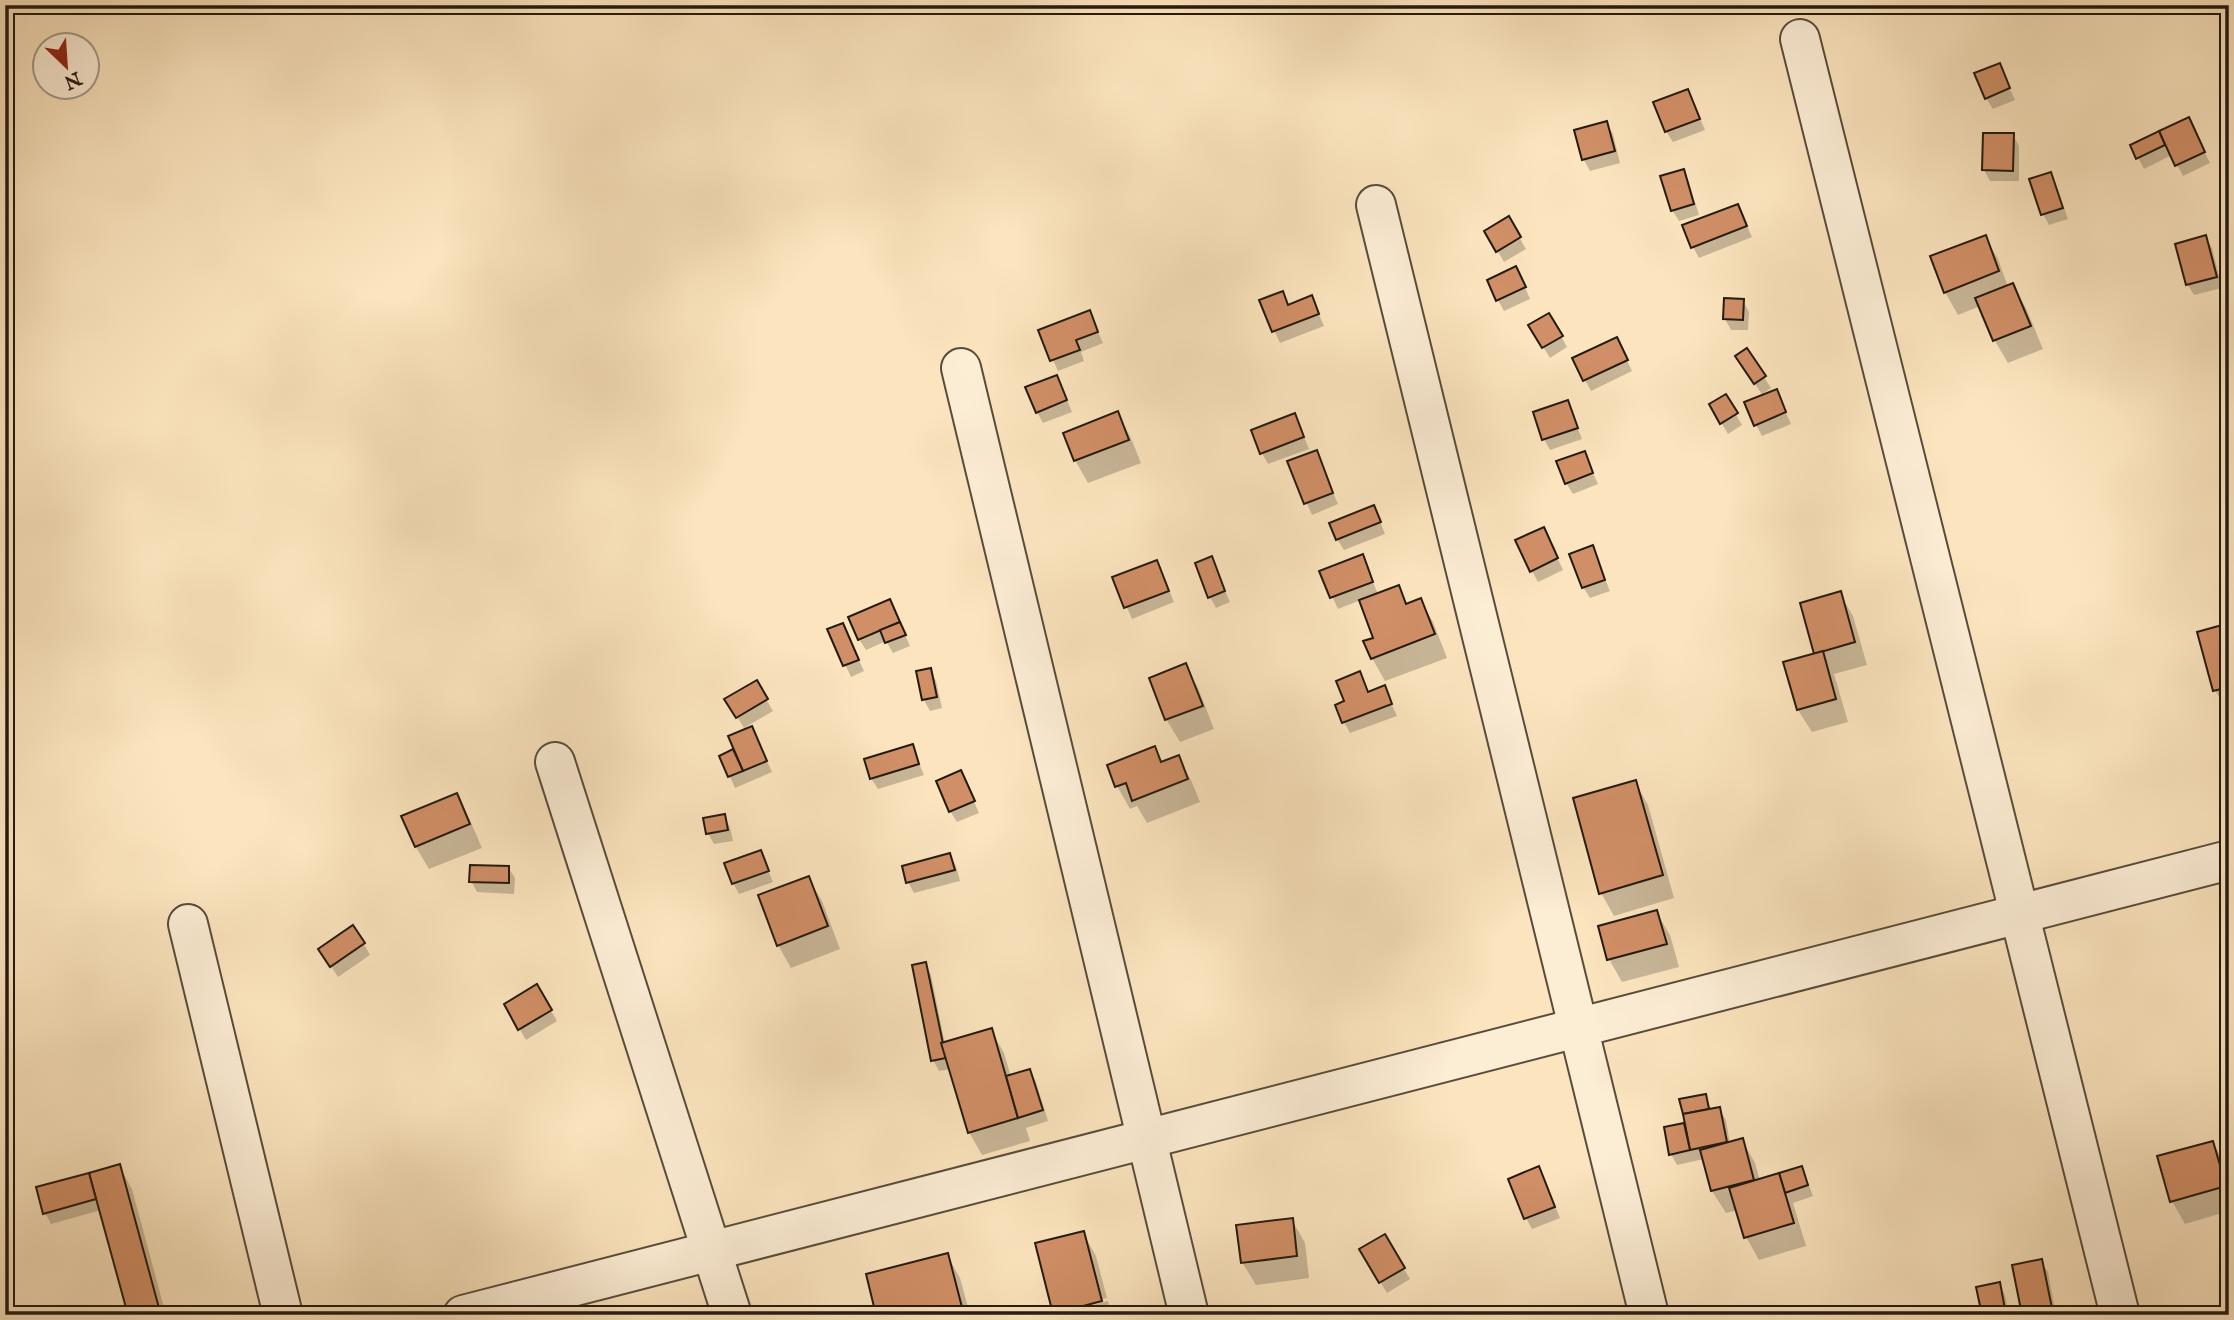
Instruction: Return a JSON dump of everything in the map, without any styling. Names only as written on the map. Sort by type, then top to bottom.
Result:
[{"type":"street","points":[[1800,39],[2120,1315]]},
{"type":"street","points":[[1376,205],[1649,1315]]},
{"type":"street","points":[[961,368],[1189,1315]]},
{"type":"street","points":[[555,762],[732,1315]]},
{"type":"street","points":[[463,1315],[2229,860]]},
{"type":"street","points":[[188,924],[282,1315]]},
{"type":"building","points":[[2000,63],[2010,88],[1985,99],[1974,73]]},
{"type":"building","points":[[1688,89],[1700,119],[1665,132],[1653,102]]},
{"type":"building","points":[[2189,117],[2205,152],[2175,166],[2159,131]]},
{"type":"building","points":[[1607,121],[1615,151],[1582,160],[1574,130]]},
{"type":"building","points":[[2159,131],[2165,145],[2136,159],[2130,145]]},
{"type":"building","points":[[1983,133],[2014,133],[2013,171],[1982,170]]},
{"type":"building","points":[[1684,169],[1694,204],[1671,211],[1660,176]]},
{"type":"building","points":[[2051,172],[2063,208],[2041,215],[2029,179]]},
{"type":"building","points":[[1738,204],[1747,226],[1691,248],[1682,225]]},
{"type":"building","points":[[1509,216],[1521,237],[1496,252],[1484,231]]},
{"type":"building","points":[[1986,235],[1999,271],[1944,293],[1930,256]]},
{"type":"building","points":[[2206,235],[2217,277],[2186,285],[2175,244]]},
{"type":"building","points":[[1516,266],[1526,287],[1496,301],[1487,280]]},
{"type":"building","points":[[2013,283],[2031,326],[1993,341],[1975,298]]},
{"type":"building","points":[[1283,291],[1288,305],[1312,295],[1319,314],[1272,332],[1259,300]]},
{"type":"building","points":[[1724,298],[1744,299],[1743,320],[1723,319]]},
{"type":"building","points":[[1090,310],[1098,332],[1076,340],[1080,350],[1050,361],[1038,330]]},
{"type":"building","points":[[1549,313],[1563,336],[1542,348],[1528,325]]},
{"type":"building","points":[[1617,337],[1628,360],[1583,381],[1572,358]]},
{"type":"building","points":[[1747,348],[1766,376],[1754,384],[1735,356]]},
{"type":"building","points":[[1057,375],[1067,400],[1036,413],[1025,387]]},
{"type":"building","points":[[1777,389],[1786,412],[1754,426],[1744,402]]},
{"type":"building","points":[[1726,394],[1738,413],[1720,424],[1709,404]]},
{"type":"building","points":[[1568,400],[1578,428],[1542,440],[1533,412]]},
{"type":"building","points":[[1118,411],[1129,440],[1074,461],[1063,433]]},
{"type":"building","points":[[1295,413],[1304,437],[1260,454],[1251,430]]},
{"type":"building","points":[[1317,450],[1333,493],[1304,504],[1287,461]]},
{"type":"building","points":[[1585,451],[1593,473],[1565,484],[1556,461]]},
{"type":"building","points":[[1374,505],[1381,522],[1336,540],[1329,523]]},
{"type":"building","points":[[1544,527],[1558,558],[1530,572],[1515,540]]},
{"type":"building","points":[[1593,545],[1605,580],[1582,588],[1569,554]]},
{"type":"building","points":[[1363,554],[1373,582],[1330,598],[1319,571]]},
{"type":"building","points":[[1212,556],[1225,591],[1208,598],[1195,563]]},
{"type":"building","points":[[1157,560],[1169,591],[1124,608],[1112,577]]},
{"type":"building","points":[[1399,585],[1406,604],[1421,598],[1435,634],[1371,659],[1363,641],[1373,638],[1359,600]]},
{"type":"building","points":[[1841,591],[1855,642],[1814,654],[1800,603]]},
{"type":"building","points":[[890,599],[900,622],[858,640],[848,617]]},
{"type":"building","points":[[900,622],[906,635],[885,643],[880,630]]},
{"type":"building","points":[[843,623],[859,660],[843,666],[827,629]]},
{"type":"building","points":[[2229,623],[2229,687],[2213,691],[2197,632]]},
{"type":"building","points":[[1823,651],[1836,699],[1797,710],[1783,662]]},
{"type":"building","points":[[1186,663],[1203,706],[1165,720],[1149,678]]},
{"type":"building","points":[[931,668],[937,697],[922,700],[916,671]]},
{"type":"building","points":[[1360,671],[1368,692],[1385,685],[1392,704],[1342,723],[1335,705],[1344,701],[1336,681]]},
{"type":"building","points":[[757,680],[768,699],[736,718],[724,699]]},
{"type":"building","points":[[752,726],[767,761],[743,771],[728,736]]},
{"type":"building","points":[[913,744],[919,764],[870,779],[864,759]]},
{"type":"building","points":[[1155,746],[1161,762],[1179,755],[1188,779],[1132,801],[1126,783],[1115,787],[1107,765]]},
{"type":"building","points":[[733,749],[743,771],[728,777],[719,756]]},
{"type":"building","points":[[961,770],[975,801],[949,812],[936,781]]},
{"type":"building","points":[[1636,780],[1663,875],[1599,894],[1573,798]]},
{"type":"building","points":[[457,793],[470,824],[415,847],[401,816]]},
{"type":"building","points":[[725,814],[728,830],[706,834],[703,818]]},
{"type":"building","points":[[761,850],[769,871],[732,884],[724,863]]},
{"type":"building","points":[[950,853],[955,870],[906,883],[902,866]]},
{"type":"building","points":[[470,865],[509,866],[509,883],[469,882]]},
{"type":"building","points":[[809,876],[828,926],[777,946],[758,895]]},
{"type":"building","points":[[1657,910],[1667,944],[1607,960],[1598,926]]},
{"type":"building","points":[[353,925],[365,943],[330,967],[318,949]]},
{"type":"building","points":[[926,962],[946,1058],[931,1061],[912,965]]},
{"type":"building","points":[[537,984],[552,1010],[518,1030],[504,1004]]},
{"type":"building","points":[[992,1028],[1018,1118],[968,1133],[941,1043]]},
{"type":"building","points":[[1030,1069],[1043,1110],[1018,1118],[1006,1076]]},
{"type":"building","points":[[1706,1094],[1709,1109],[1683,1114],[1679,1099]]},
{"type":"building","points":[[1720,1107],[1727,1142],[1690,1150],[1683,1114]]},
{"type":"building","points":[[1684,1123],[1690,1150],[1669,1155],[1664,1127]]},
{"type":"building","points":[[1743,1138],[1754,1180],[1711,1191],[1700,1150]]},
{"type":"building","points":[[2213,1141],[2226,1186],[2170,1202],[2157,1156]]},
{"type":"building","points":[[120,1164],[159,1308],[134,1315],[128,1315],[89,1173]]},
{"type":"building","points":[[1539,1166],[1555,1207],[1524,1219],[1508,1179]]},
{"type":"building","points":[[1802,1166],[1808,1185],[1785,1193],[1779,1173]]},
{"type":"building","points":[[89,1173],[96,1199],[43,1214],[36,1187]]},
{"type":"building","points":[[1779,1173],[1794,1223],[1744,1238],[1729,1188]]},
{"type":"building","points":[[1293,1218],[1297,1256],[1241,1263],[1236,1225]]},
{"type":"building","points":[[1084,1231],[1102,1301],[1053,1314],[1035,1243]]},
{"type":"building","points":[[1385,1234],[1405,1268],[1379,1283],[1359,1249]]},
{"type":"building","points":[[948,1253],[964,1315],[876,1315],[866,1274]]},
{"type":"building","points":[[2042,1259],[2053,1313],[2022,1315],[2012,1265]]},
{"type":"building","points":[[2000,1282],[2006,1315],[1982,1315],[1976,1287]]}]
